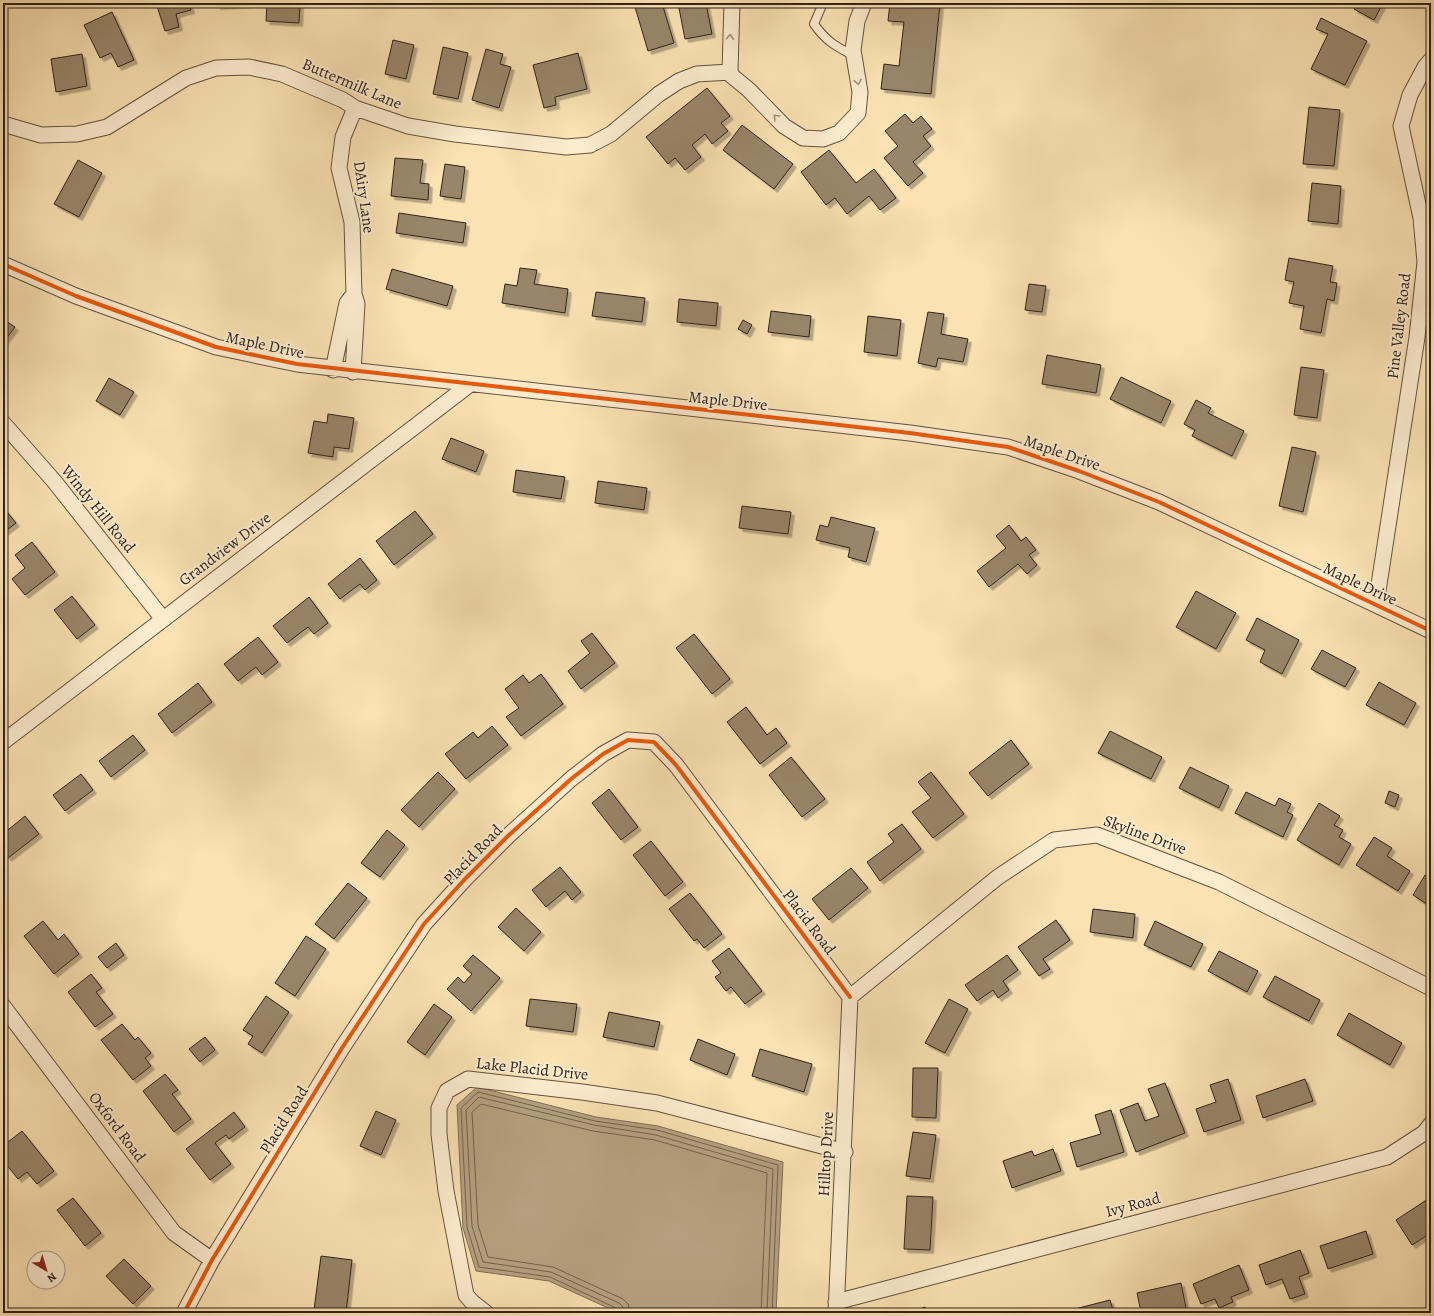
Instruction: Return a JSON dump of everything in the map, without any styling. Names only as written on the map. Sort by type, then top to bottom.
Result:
[{"type":"street","points":[[732,3],[730,72],[732,76],[749,90],[784,126],[803,138],[823,139],[839,133],[858,113],[860,92],[853,50],[857,21],[864,3]]},
{"type":"street","name":"Pine Valley Road","points":[[1376,604],[1417,337],[1425,262],[1421,218],[1401,126],[1410,95],[1425,67],[1431,60]]},
{"type":"street","name":"Buttermilk Lane","points":[[3,124],[41,135],[76,134],[107,127],[186,78],[222,68],[248,67],[282,74],[344,100],[355,108],[408,126],[455,134],[566,147],[590,145],[611,134],[659,94],[679,80],[697,74],[730,72]]},
{"type":"street","name":"DAiry Lane","points":[[349,328],[347,303],[354,294],[352,222],[339,168],[343,137],[355,108]]},
{"type":"street","name":"Maple Drive","points":[[3,264],[76,296],[216,347],[297,364],[333,370],[902,432],[1008,447],[1078,471],[1159,502],[1431,631]]},
{"type":"street","points":[[333,370],[349,328]]},
{"type":"street","points":[[349,328],[353,372]]},
{"type":"street","name":"Grandview Drive","points":[[3,742],[469,385]]},
{"type":"street","name":"Windy Hill Road","points":[[3,423],[54,481],[163,619]]},
{"type":"street","name":"Placid Road","points":[[184,1313],[212,1260],[342,1048],[424,924],[492,852],[560,789],[603,754],[628,740],[654,742],[676,765],[850,997]]},
{"type":"street","name":"Skyline Drive","points":[[850,997],[998,878],[1054,840],[1097,834],[1219,882],[1431,988]]},
{"type":"street","name":"Hilltop Drive","points":[[836,1307],[845,1152],[850,997]]},
{"type":"street","name":"Oxford Road","points":[[3,1006],[174,1233],[212,1260]]},
{"type":"street","name":"Lake Placid Drive","points":[[486,1313],[472,1302],[466,1294],[446,1190],[439,1134],[439,1108],[447,1091],[468,1079],[582,1092],[657,1103],[845,1152]]},
{"type":"street","name":"Ivy Road","points":[[836,1307],[1386,1157],[1424,1133],[1431,1124]]},
{"type":"lane","points":[[823,3],[814,24],[831,44],[854,56]]},
{"type":"shaded area","points":[[3,1288],[9,1313],[3,1313]]},
{"type":"water","points":[[477,1087],[596,1117],[658,1126],[783,1162],[776,1313],[619,1313],[549,1281],[476,1271],[463,1228],[457,1105]]},
{"type":"building","points":[[156,3],[189,3],[191,10],[176,14],[179,27],[165,31]]},
{"type":"building","points":[[217,3],[248,3],[248,4],[217,6]]},
{"type":"building","points":[[267,3],[300,3],[299,23],[266,21]]},
{"type":"building","points":[[648,3],[662,3],[674,43],[648,51],[635,7]]},
{"type":"building","points":[[678,3],[706,3],[712,34],[685,39]]},
{"type":"building","points":[[890,3],[940,4],[931,94],[881,89],[884,64],[899,66],[904,22],[888,21]]},
{"type":"building","points":[[1357,3],[1383,3],[1374,20],[1354,9]]},
{"type":"building","points":[[112,12],[134,60],[118,67],[111,53],[100,58],[84,25]]},
{"type":"building","points":[[1321,18],[1367,41],[1345,85],[1311,69],[1328,34],[1316,29]]},
{"type":"building","points":[[393,40],[414,45],[406,79],[385,74]]},
{"type":"building","points":[[443,47],[468,53],[458,99],[433,94]]},
{"type":"building","points":[[486,49],[503,54],[500,64],[511,67],[499,108],[472,100]]},
{"type":"building","points":[[578,53],[587,89],[555,97],[556,105],[544,108],[533,65]]},
{"type":"building","points":[[82,54],[87,86],[56,92],[51,59]]},
{"type":"building","points":[[707,88],[730,116],[721,123],[728,131],[712,144],[705,134],[692,145],[701,157],[685,170],[675,158],[668,164],[646,137]]},
{"type":"building","points":[[1309,107],[1340,110],[1334,166],[1303,164]]},
{"type":"building","points":[[905,114],[913,123],[921,116],[932,129],[923,136],[931,146],[913,162],[923,173],[908,186],[884,158],[898,146],[885,131]]},
{"type":"building","points":[[742,125],[793,164],[774,189],[723,150]]},
{"type":"building","points":[[829,150],[856,183],[874,169],[896,198],[880,210],[869,196],[847,214],[835,198],[826,205],[801,172]]},
{"type":"building","points":[[395,158],[423,160],[420,183],[429,184],[428,200],[391,196]]},
{"type":"building","points":[[78,160],[102,173],[79,217],[54,204]]},
{"type":"building","points":[[445,164],[465,167],[461,199],[440,196]]},
{"type":"building","points":[[1312,183],[1341,186],[1338,224],[1308,221]]},
{"type":"building","points":[[399,213],[466,223],[463,243],[396,233]]},
{"type":"building","points":[[1289,258],[1333,266],[1330,282],[1337,283],[1334,301],[1327,299],[1321,333],[1300,329],[1304,306],[1289,303],[1294,282],[1285,280]]},
{"type":"building","points":[[520,268],[537,270],[534,284],[568,289],[565,313],[502,303],[505,284],[517,286]]},
{"type":"building","points":[[392,269],[453,286],[447,306],[386,289]]},
{"type":"building","points":[[1029,284],[1046,286],[1042,312],[1025,310]]},
{"type":"building","points":[[596,292],[645,298],[642,322],[592,316]]},
{"type":"building","points":[[679,299],[718,303],[716,326],[677,322]]},
{"type":"building","points":[[771,311],[811,316],[809,337],[768,332]]},
{"type":"building","points":[[928,312],[944,314],[941,334],[968,339],[963,362],[938,358],[936,367],[918,363]]},
{"type":"building","points":[[868,316],[901,320],[897,356],[864,352]]},
{"type":"building","points":[[3,319],[15,327],[3,343]]},
{"type":"building","points":[[743,320],[752,325],[747,334],[738,329]]},
{"type":"building","points":[[1047,355],[1101,365],[1096,393],[1042,384]]},
{"type":"building","points":[[1301,367],[1324,370],[1317,418],[1294,415]]},
{"type":"building","points":[[1121,377],[1171,401],[1161,423],[1110,399]]},
{"type":"building","points":[[109,378],[134,392],[120,415],[96,401]]},
{"type":"building","points":[[1196,400],[1211,408],[1208,413],[1244,431],[1232,456],[1192,436],[1195,430],[1184,424]]},
{"type":"building","points":[[328,414],[354,418],[349,449],[334,447],[333,457],[308,453],[314,421],[327,423]]},
{"type":"building","points":[[451,438],[484,451],[476,472],[442,459]]},
{"type":"building","points":[[1292,447],[1316,452],[1303,512],[1279,506]]},
{"type":"building","points":[[516,470],[565,477],[561,499],[513,492]]},
{"type":"building","points":[[598,481],[647,488],[644,510],[595,503]]},
{"type":"building","points":[[742,506],[791,512],[788,534],[739,528]]},
{"type":"building","points":[[3,507],[16,523],[3,533]]},
{"type":"building","points":[[415,511],[433,534],[394,565],[376,541]]},
{"type":"building","points":[[831,517],[875,528],[866,562],[848,557],[850,548],[816,540],[820,525],[828,527]]},
{"type":"building","points":[[1009,525],[1021,541],[1026,537],[1036,550],[1029,555],[1037,565],[1027,574],[1018,564],[989,587],[977,571],[1006,548],[996,536]]},
{"type":"building","points":[[32,542],[55,572],[25,595],[12,579],[25,568],[15,555]]},
{"type":"building","points":[[360,558],[377,580],[365,590],[360,584],[340,599],[328,584]]},
{"type":"building","points":[[1196,591],[1236,613],[1216,649],[1176,627]]},
{"type":"building","points":[[72,596],[95,625],[77,639],[54,610]]},
{"type":"building","points":[[309,597],[328,623],[314,634],[308,627],[287,643],[273,626]]},
{"type":"building","points":[[1257,618],[1299,640],[1282,674],[1260,662],[1265,650],[1246,640]]},
{"type":"building","points":[[592,633],[615,663],[581,689],[568,671],[590,653],[581,641]]},
{"type":"building","points":[[694,634],[730,679],[712,694],[676,648]]},
{"type":"building","points":[[258,637],[278,662],[262,675],[256,667],[238,681],[224,664]]},
{"type":"building","points":[[1322,650],[1356,668],[1345,687],[1311,669]]},
{"type":"building","points":[[541,674],[563,704],[521,736],[506,717],[519,708],[505,689],[523,675],[529,683]]},
{"type":"building","points":[[1379,682],[1416,703],[1404,725],[1366,705]]},
{"type":"building","points":[[198,683],[212,702],[172,733],[158,714]]},
{"type":"building","points":[[746,707],[767,735],[776,728],[787,743],[760,764],[727,722]]},
{"type":"building","points":[[492,726],[508,745],[466,779],[445,754],[473,732],[478,738]]},
{"type":"building","points":[[1110,731],[1162,757],[1151,779],[1098,753]]},
{"type":"building","points":[[133,735],[145,750],[111,777],[99,761]]},
{"type":"building","points":[[1011,740],[1029,764],[988,796],[969,773]]},
{"type":"building","points":[[791,757],[825,799],[802,817],[769,775]]},
{"type":"building","points":[[1190,767],[1229,786],[1219,808],[1179,788]]},
{"type":"building","points":[[438,772],[455,789],[419,827],[401,810]]},
{"type":"building","points":[[931,772],[964,814],[933,838],[912,812],[931,798],[918,782]]},
{"type":"building","points":[[81,774],[93,790],[65,811],[53,795]]},
{"type":"building","points":[[609,789],[638,827],[621,840],[592,803]]},
{"type":"building","points":[[1389,791],[1399,795],[1395,807],[1385,803]]},
{"type":"building","points":[[1246,792],[1275,806],[1279,798],[1291,804],[1287,812],[1293,815],[1283,837],[1235,813]]},
{"type":"building","points":[[1319,803],[1340,816],[1334,825],[1343,830],[1339,837],[1351,844],[1339,865],[1297,840]]},
{"type":"building","points":[[25,816],[39,834],[8,858],[3,851],[3,834]]},
{"type":"building","points":[[902,824],[921,849],[880,881],[867,862],[894,842],[888,834]]},
{"type":"building","points":[[387,830],[405,845],[380,877],[361,863]]},
{"type":"building","points":[[1374,837],[1392,848],[1387,856],[1410,871],[1398,891],[1356,865]]},
{"type":"building","points":[[651,841],[683,882],[665,896],[633,855]]},
{"type":"building","points":[[560,867],[581,892],[572,900],[565,891],[546,907],[532,890]]},
{"type":"building","points":[[851,868],[868,888],[829,920],[812,899]]},
{"type":"building","points":[[1425,875],[1431,879],[1431,907],[1413,895]]},
{"type":"building","points":[[348,883],[367,898],[334,939],[315,924]]},
{"type":"building","points":[[690,893],[722,934],[704,948],[697,939],[694,941],[669,909]]},
{"type":"building","points":[[516,908],[541,932],[524,951],[498,927]]},
{"type":"building","points":[[1093,909],[1135,914],[1133,938],[1090,932]]},
{"type":"building","points":[[1056,920],[1070,940],[1043,959],[1050,969],[1039,976],[1018,947]]},
{"type":"building","points":[[43,921],[58,940],[64,934],[79,954],[54,974],[24,936]]},
{"type":"building","points":[[1155,921],[1203,944],[1191,967],[1144,945]]},
{"type":"building","points":[[306,936],[326,949],[295,996],[275,983]]},
{"type":"building","points":[[116,943],[124,955],[107,968],[98,957]]},
{"type":"building","points":[[729,948],[762,991],[745,1004],[731,987],[726,991],[715,977],[721,973],[712,961]]},
{"type":"building","points":[[1219,951],[1258,971],[1247,992],[1208,971]]},
{"type":"building","points":[[473,955],[500,978],[471,1011],[447,989],[458,977],[464,983],[472,974],[463,966]]},
{"type":"building","points":[[1007,955],[1018,970],[1003,981],[1009,990],[998,998],[993,990],[977,1001],[965,985]]},
{"type":"building","points":[[91,974],[102,988],[96,992],[113,1014],[95,1027],[68,992]]},
{"type":"building","points":[[1275,976],[1320,1000],[1309,1021],[1263,997]]},
{"type":"building","points":[[266,996],[289,1012],[262,1053],[248,1044],[253,1036],[243,1030]]},
{"type":"building","points":[[530,999],[577,1004],[573,1032],[526,1026]]},
{"type":"building","points":[[949,999],[968,1009],[945,1053],[925,1043]]},
{"type":"building","points":[[434,1004],[452,1017],[425,1055],[407,1042]]},
{"type":"building","points":[[609,1012],[660,1022],[654,1047],[603,1037]]},
{"type":"building","points":[[1349,1013],[1402,1043],[1390,1065],[1337,1035]]},
{"type":"building","points":[[122,1024],[135,1040],[138,1037],[151,1053],[145,1058],[151,1066],[133,1080],[101,1040]]},
{"type":"building","points":[[205,1037],[215,1050],[200,1062],[189,1049]]},
{"type":"building","points":[[698,1039],[735,1054],[727,1075],[690,1060]]},
{"type":"building","points":[[760,1049],[812,1064],[804,1092],[752,1076]]},
{"type":"building","points":[[913,1068],[938,1068],[936,1118],[912,1117]]},
{"type":"building","points":[[165,1074],[178,1090],[172,1094],[191,1119],[174,1132],[143,1091]]},
{"type":"building","points":[[1228,1079],[1241,1120],[1204,1132],[1196,1109],[1216,1102],[1210,1085]]},
{"type":"building","points":[[1305,1079],[1313,1101],[1263,1118],[1256,1096]]},
{"type":"building","points":[[1165,1083],[1185,1133],[1136,1152],[1120,1110],[1138,1103],[1145,1121],[1159,1116],[1148,1089]]},
{"type":"building","points":[[1111,1110],[1124,1152],[1077,1167],[1070,1143],[1101,1134],[1095,1115]]},
{"type":"building","points":[[376,1111],[396,1120],[381,1155],[360,1146]]},
{"type":"building","points":[[234,1112],[245,1127],[229,1139],[226,1135],[215,1143],[231,1164],[210,1180],[186,1149]]},
{"type":"building","points":[[22,1131],[54,1171],[37,1184],[27,1172],[18,1179],[3,1160],[3,1146]]},
{"type":"building","points":[[913,1132],[936,1135],[930,1179],[906,1176]]},
{"type":"building","points":[[1053,1149],[1061,1171],[1012,1188],[1003,1161],[1032,1151],[1034,1156]]},
{"type":"building","points":[[907,1196],[933,1197],[930,1250],[904,1249]]},
{"type":"building","points":[[1431,1197],[1431,1233],[1412,1245],[1396,1220]]},
{"type":"building","points":[[73,1198],[101,1233],[85,1246],[57,1210]]},
{"type":"building","points":[[1366,1231],[1373,1254],[1328,1269],[1320,1246]]},
{"type":"building","points":[[1300,1250],[1309,1273],[1299,1277],[1305,1294],[1290,1299],[1282,1279],[1266,1285],[1259,1265]]},
{"type":"building","points":[[321,1256],[352,1260],[346,1313],[314,1310]]},
{"type":"building","points":[[124,1259],[151,1286],[133,1304],[106,1276]]},
{"type":"building","points":[[1239,1265],[1249,1290],[1231,1297],[1233,1302],[1219,1308],[1215,1299],[1201,1304],[1193,1284]]},
{"type":"building","points":[[1181,1283],[1187,1313],[1150,1313],[1149,1310],[1141,1312],[1137,1293]]},
{"type":"building","points":[[1110,1300],[1114,1313],[1067,1313],[1067,1311]]},
{"type":"building","points":[[925,1307],[927,1313],[908,1313]]},
{"type":"cycle path","points":[[3,264],[76,296],[216,347],[297,364],[910,433],[1008,447],[1079,471],[1159,502],[1431,631]]},
{"type":"cycle path","points":[[184,1313],[212,1260],[342,1048],[424,924],[465,879],[509,835],[571,779],[603,754],[628,740],[654,742],[676,765],[850,997]]}]
